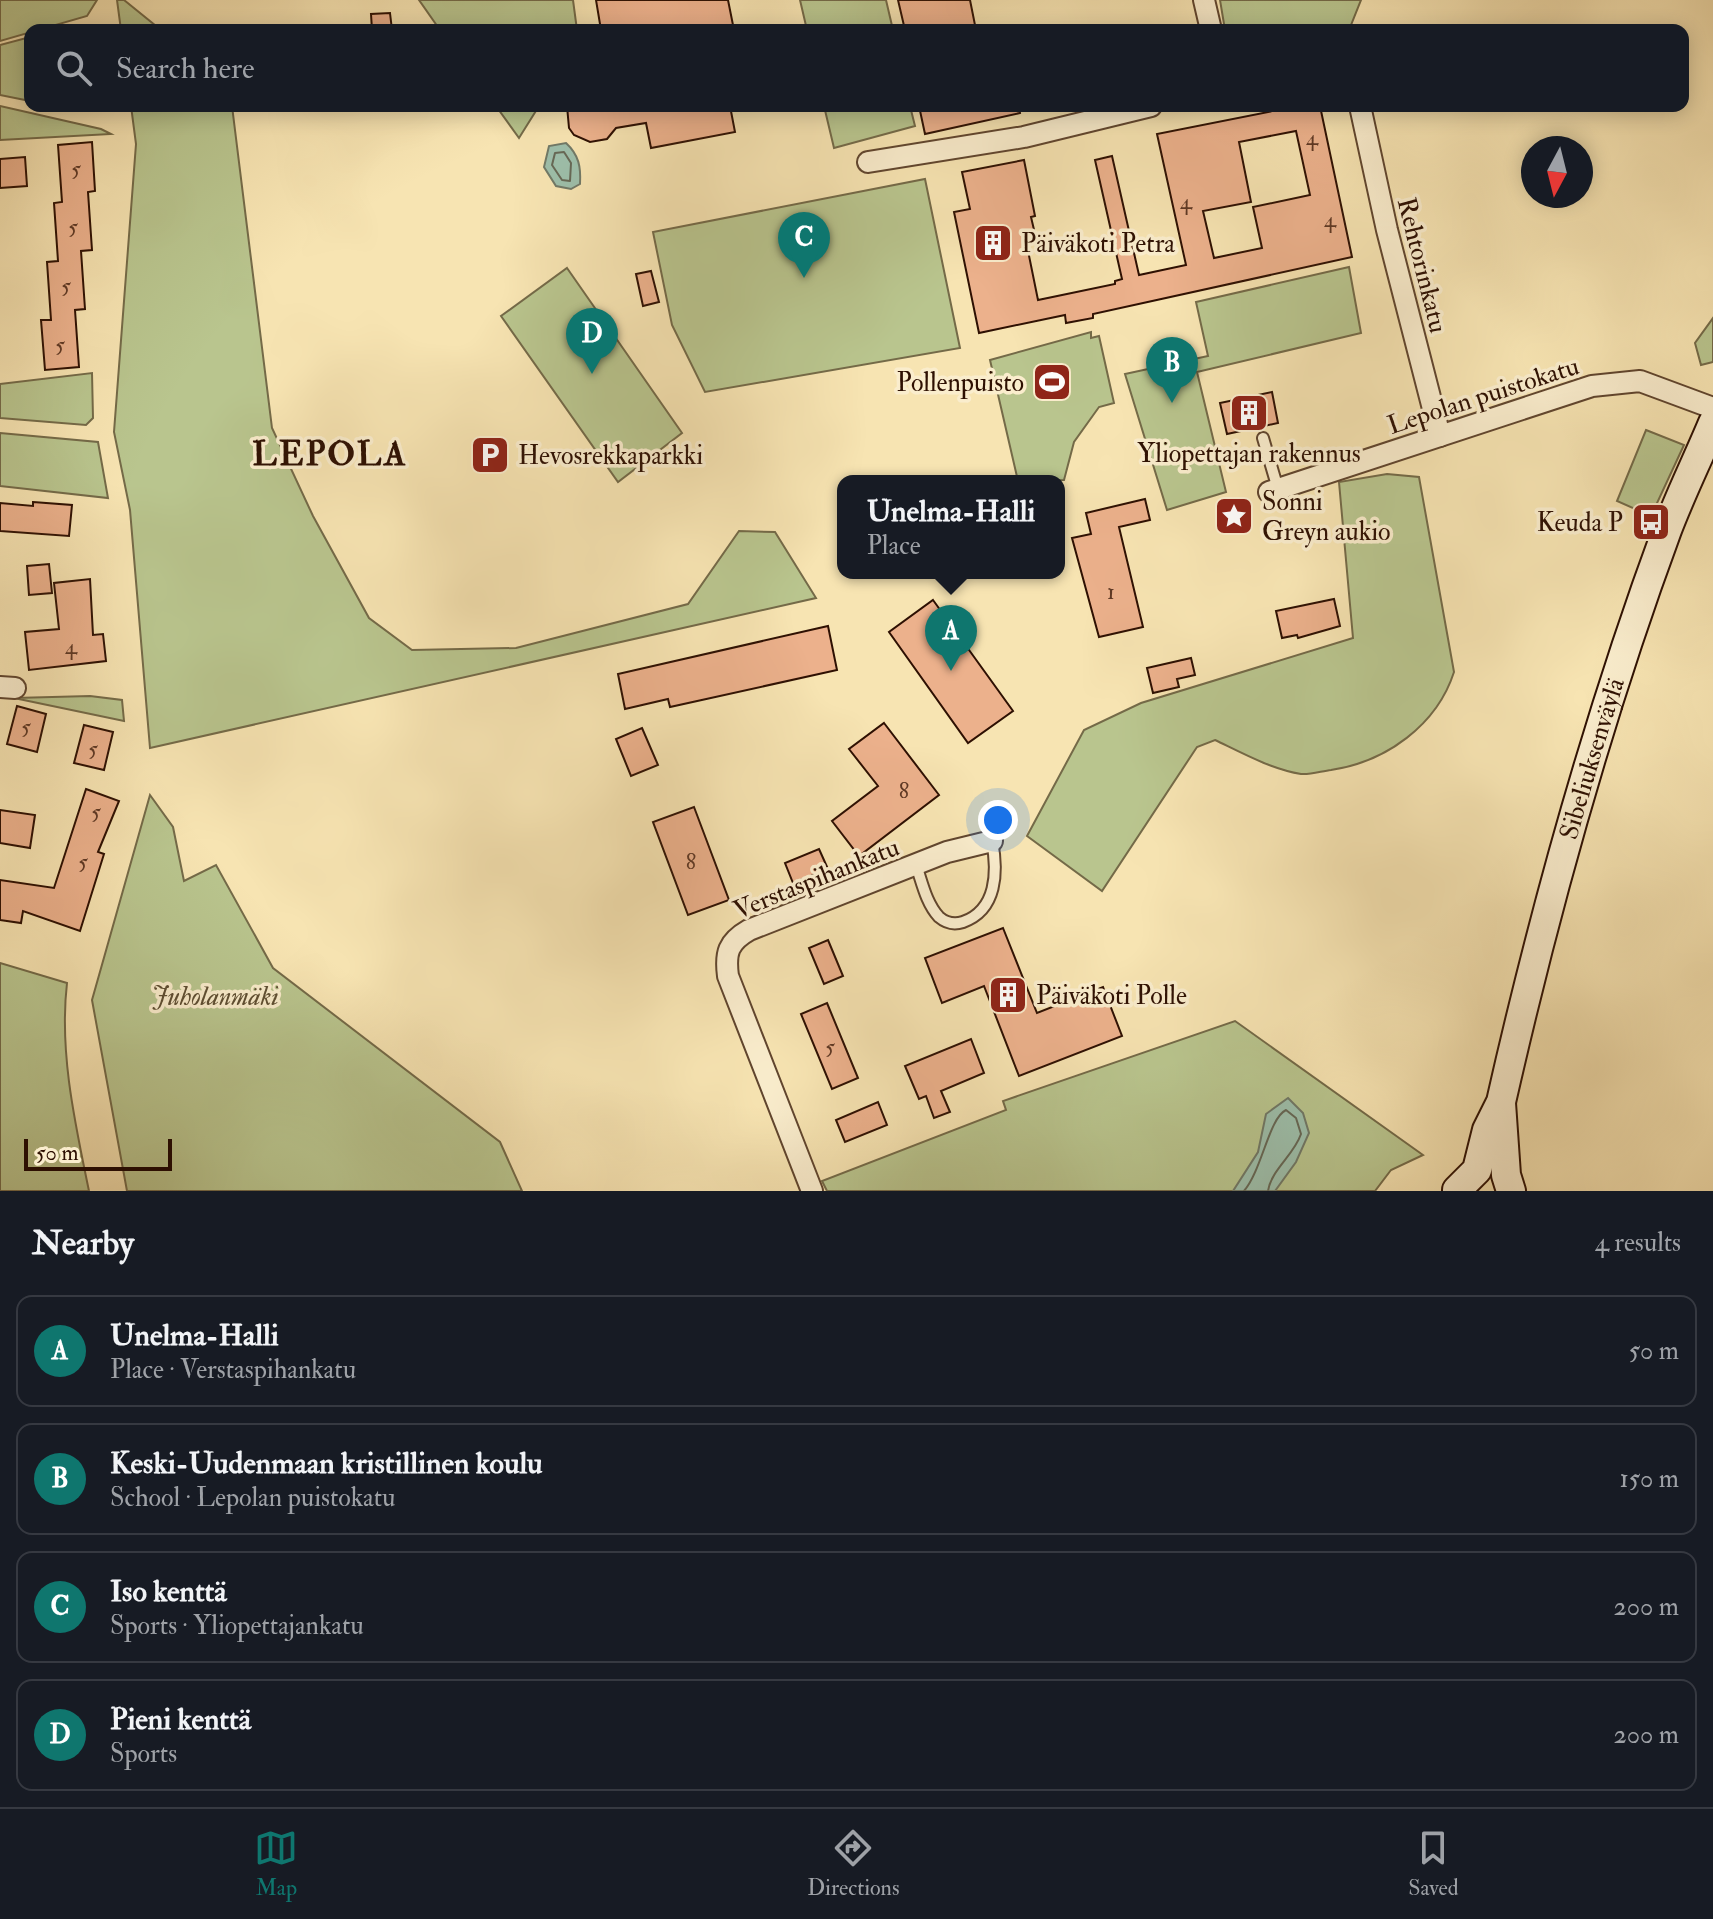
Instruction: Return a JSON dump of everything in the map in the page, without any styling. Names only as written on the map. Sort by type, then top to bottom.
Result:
[{"type":"main road","name":"Sibeliuksenväylä","points":[[1456,1190],[1477,1170],[1487,1130],[1501,1102],[1556,872],[1615,679],[1668,527],[1713,423]]},
{"type":"main road","name":"Sibeliuksenväylä","points":[[1501,1102],[1506,1175],[1511,1191]]},
{"type":"main road","points":[[1456,1190],[1477,1188],[1495,1191]]},
{"type":"street","points":[[1204,0],[1210,24]]},
{"type":"street","points":[[868,162],[1024,137],[1126,112]]},
{"type":"street","name":"Rehtorinkatu","points":[[1361,112],[1387,230],[1440,436]]},
{"type":"street","name":"Lepolan puistokatu","points":[[1273,490],[1592,386],[1640,381],[1713,408]]},
{"type":"street","name":"Verstaspihankatu","points":[[812,1191],[728,976],[725,958],[729,945],[749,930],[916,865],[992,841]]},
{"type":"lane","points":[[1263,438],[1273,490]]},
{"type":"lane","points":[[916,865],[929,902],[941,919],[959,923],[980,914],[992,892],[995,874],[992,841]]},
{"type":"green space","points":[[0,0],[97,0],[87,16],[59,24],[24,24],[24,34],[0,41]]},
{"type":"green space","points":[[117,0],[124,0],[154,24],[120,24]]},
{"type":"green space","points":[[419,0],[573,0],[576,24],[436,24]]},
{"type":"green space","points":[[800,0],[886,0],[892,24],[806,24]]},
{"type":"green space","points":[[1220,0],[1361,0],[1351,24],[1224,24]]},
{"type":"green space","points":[[24,39],[24,100],[0,95],[0,45]]},
{"type":"green space","points":[[0,106],[101,129],[111,134],[0,140]]},
{"type":"green space","points":[[132,112],[233,112],[272,428],[313,516],[369,618],[412,650],[516,648],[688,604],[739,531],[775,532],[816,598],[150,748],[130,510],[114,432],[136,144]]},
{"type":"green space","points":[[500,112],[535,112],[519,138]]},
{"type":"green space","points":[[825,112],[912,112],[915,126],[834,148]]},
{"type":"green space","points":[[925,179],[960,348],[705,392],[672,325],[653,232]]},
{"type":"green space","points":[[1349,267],[1361,333],[1197,372],[1226,492],[1167,510],[1125,374],[1208,356],[1196,302]]},
{"type":"green space","points":[[567,268],[682,433],[618,482],[501,316]]},
{"type":"green space","points":[[1713,318],[1713,362],[1701,365],[1695,343]]},
{"type":"green space","name":"Pollenpuisto","points":[[1091,332],[1091,338],[1099,336],[1114,403],[1099,407],[1074,442],[1065,476],[1017,475],[990,360]]},
{"type":"green space","points":[[92,373],[93,418],[86,425],[0,418],[0,384]]},
{"type":"green space","points":[[1646,430],[1684,445],[1651,516],[1617,501]]},
{"type":"green space","points":[[0,433],[98,442],[108,498],[0,486]]},
{"type":"green space","points":[[1387,474],[1419,477],[1454,672],[1435,709],[1422,724],[1407,738],[1371,759],[1308,774],[1290,772],[1268,764],[1215,740],[1197,747],[1102,891],[1027,836],[1084,730],[1141,703],[1353,638],[1339,482]]},
{"type":"green space","points":[[90,696],[122,700],[124,721],[14,698]]},
{"type":"green space","name":"Juholanmäki","points":[[150,795],[173,827],[184,881],[216,865],[273,968],[500,1142],[522,1191],[127,1191],[92,1000]]},
{"type":"green space","points":[[0,963],[67,983],[67,1061],[89,1191],[0,1191]]},
{"type":"green space","points":[[1235,1021],[1423,1155],[1391,1170],[1375,1191],[827,1191],[822,1181],[1006,1110],[1003,1101]]},
{"type":"water","points":[[566,143],[576,157],[580,172],[580,184],[571,189],[556,186],[544,167],[549,146]]},
{"type":"water","points":[[1288,1098],[1303,1113],[1309,1133],[1296,1162],[1275,1191],[1233,1191],[1258,1152],[1266,1114]]},
{"type":"building","points":[[596,0],[728,0],[733,24],[600,24]]},
{"type":"building","points":[[898,0],[970,0],[975,24],[904,24]]},
{"type":"building","points":[[390,13],[391,24],[372,24],[371,14]]},
{"type":"building","points":[[568,112],[731,112],[735,132],[651,148],[646,123],[616,128],[607,139],[590,142],[574,135],[569,128]]},
{"type":"building","points":[[920,112],[1020,112],[1020,113],[925,134]]},
{"type":"building","points":[[1268,112],[1321,112],[1352,257],[1093,314],[1093,318],[1066,323],[1065,315],[979,333],[954,212],[970,209],[962,172],[1024,160],[1035,216],[1031,217],[1035,234],[1025,236],[1038,300],[1115,284],[1115,281],[1122,279],[1095,160],[1112,156],[1139,275],[1186,265],[1157,134]],"holes":[[[1296,131],[1310,195],[1253,207],[1262,248],[1214,258],[1203,211],[1251,202],[1239,142]]]},
{"type":"building","points":[[92,142],[95,191],[88,192],[92,250],[81,251],[85,309],[75,310],[79,367],[45,370],[41,320],[51,320],[47,262],[58,261],[54,203],[62,202],[58,145]]},
{"type":"building","points":[[25,157],[27,186],[0,188],[0,159]]},
{"type":"building","points":[[651,271],[659,302],[643,306],[636,274]]},
{"type":"building","name":"Yliopettajan rakennus","points":[[1272,392],[1278,423],[1227,434],[1220,403]]},
{"type":"building","points":[[1145,499],[1150,520],[1119,527],[1143,627],[1099,637],[1072,538],[1091,534],[1086,513]]},
{"type":"building","points":[[33,502],[72,505],[69,536],[0,531],[0,503],[33,506]]},
{"type":"building","points":[[49,564],[52,593],[29,595],[27,566]]},
{"type":"building","points":[[90,579],[93,635],[103,634],[106,661],[29,670],[25,632],[59,629],[54,583]]},
{"type":"building","points":[[1334,599],[1340,626],[1298,638],[1297,635],[1282,638],[1276,611]]},
{"type":"building","points":[[933,600],[1013,711],[968,743],[889,632]]},
{"type":"building","points":[[828,626],[837,670],[670,707],[668,699],[625,709],[618,674]]},
{"type":"building","points":[[1191,658],[1195,675],[1177,679],[1179,687],[1153,693],[1147,668]]},
{"type":"building","points":[[17,706],[46,714],[37,752],[7,744]]},
{"type":"building","points":[[884,723],[939,795],[859,856],[832,821],[878,786],[849,749]]},
{"type":"building","points":[[84,725],[113,732],[104,770],[74,763]]},
{"type":"building","points":[[642,728],[658,765],[631,776],[616,739]]},
{"type":"building","points":[[86,789],[119,801],[98,852],[104,854],[80,931],[23,911],[21,923],[0,920],[0,880],[54,888]]},
{"type":"building","points":[[694,807],[729,900],[688,915],[653,822]]},
{"type":"building","points":[[0,810],[35,815],[30,848],[0,843]]},
{"type":"building","points":[[819,849],[828,869],[793,883],[785,863]]},
{"type":"building","name":"Päiväkoti Polle","points":[[1003,928],[1037,1013],[1103,987],[1122,1036],[1019,1076],[984,986],[942,1003],[925,958]]},
{"type":"building","points":[[828,940],[843,976],[824,984],[809,948]]},
{"type":"building","points":[[827,1003],[858,1078],[832,1089],[801,1014]]},
{"type":"building","points":[[971,1039],[984,1073],[941,1091],[950,1112],[934,1118],[926,1096],[919,1099],[905,1066]]},
{"type":"building","points":[[878,1102],[887,1125],[845,1142],[836,1120]]},
{"type":"place","name":"Päiväkoti Petra","points":[[993,243]]},
{"type":"place","name":"Iso kenttä","points":[[804,278]]},
{"type":"place","name":"Pieni kenttä","points":[[592,374]]},
{"type":"place","name":"Pollenpuisto","points":[[1052,382]]},
{"type":"place","name":"Keski-Uudenmaan kristillinen koulu","points":[[1172,403]]},
{"type":"place","name":"Yliopettajan rakennus","points":[[1249,413]]},
{"type":"place","name":"Hevosrekkaparkki","points":[[490,455]]},
{"type":"place","name":"Sonni Greyn aukio","points":[[1234,516]]},
{"type":"place","name":"Keuda P","points":[[1651,522]]},
{"type":"place","name":"Unelma-Halli","points":[[951,671]]},
{"type":"place","name":"Päiväkoti Polle","points":[[1008,995]]},
{"type":"district","name":"LEPOLA","points":[[330,453]]}]
